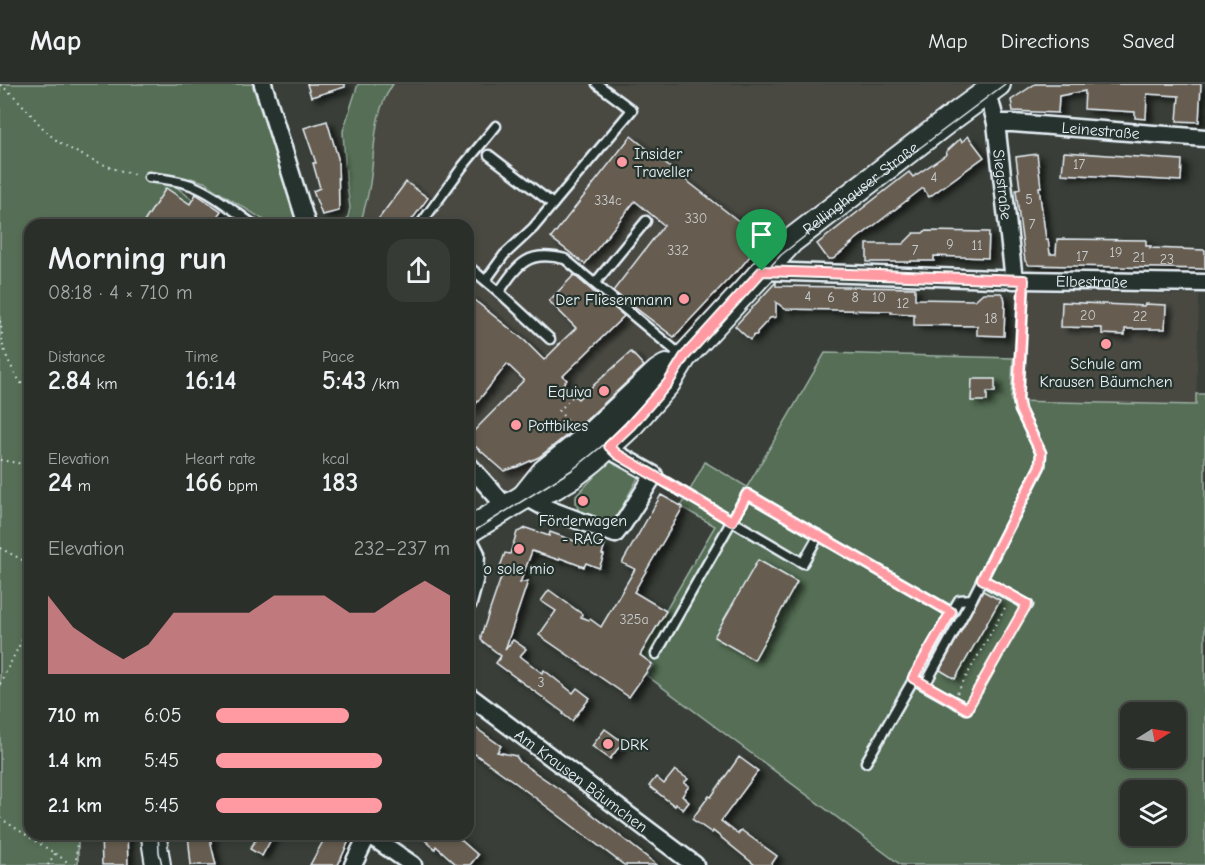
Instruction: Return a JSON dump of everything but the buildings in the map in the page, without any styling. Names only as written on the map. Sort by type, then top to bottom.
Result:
[{"type":"main road","name":"Rellinghauser Straße","points":[[474,527],[516,502],[554,487],[582,469],[630,426],[668,383],[684,357],[791,241],[991,88]]},
{"type":"main road","name":"Rellinghauser Straße","points":[[516,502],[544,472],[594,432],[658,372],[684,357]]},
{"type":"main road","points":[[154,840],[158,865]]},
{"type":"street","points":[[263,84],[305,219]]},
{"type":"street","name":"Siegstraße","points":[[991,88],[992,108],[1019,280]]},
{"type":"street","name":"Leinestraße","points":[[996,123],[1205,138]]},
{"type":"street","name":"Elbestraße","points":[[762,271],[1019,280],[1205,283]]},
{"type":"street","points":[[474,469],[516,502],[528,498],[548,509],[615,534],[654,475],[617,454],[609,446]]},
{"type":"street","points":[[474,550],[476,554],[474,581]]},
{"type":"street","name":"Am Krausen Bäumchen","points":[[474,699],[695,865]]},
{"type":"street","points":[[353,865],[365,840]]},
{"type":"street","points":[[377,840],[412,865]]},
{"type":"lane","points":[[486,280],[504,255],[533,228],[632,110],[597,84]]},
{"type":"lane","points":[[424,219],[495,126]]},
{"type":"lane","points":[[489,155],[554,204]]},
{"type":"lane","points":[[149,177],[175,180],[203,190],[238,219]]},
{"type":"lane","points":[[595,283],[646,221]]},
{"type":"lane","points":[[499,292],[520,265],[531,257],[550,255],[565,259],[684,357]]},
{"type":"lane","points":[[474,271],[550,339]]},
{"type":"lane","points":[[925,685],[1040,466],[1041,453],[1020,410],[1018,399],[1019,280]]},
{"type":"lane","points":[[654,475],[803,563],[819,535]]},
{"type":"lane","points":[[656,654],[747,494],[951,612]]},
{"type":"lane","points":[[982,579],[1028,604]]},
{"type":"lane","points":[[866,762],[951,612],[959,600],[972,599]]},
{"type":"lane","points":[[913,678],[967,709]]},
{"type":"path","points":[[0,86],[22,103],[54,139],[103,164],[129,174],[149,177]]},
{"type":"path","points":[[0,321],[4,346],[14,372],[24,388]]},
{"type":"path","points":[[570,425],[559,411],[578,391],[576,386]]},
{"type":"path","points":[[0,460],[24,464]]},
{"type":"path","points":[[0,549],[24,561]]},
{"type":"path","points":[[953,701],[1011,596]]},
{"type":"path","points":[[967,709],[1028,604]]},
{"type":"path","points":[[0,684],[24,636]]},
{"type":"path","points":[[0,818],[24,833]]},
{"type":"path","points":[[35,840],[70,865]]},
{"type":"path","points":[[76,865],[77,840]]},
{"type":"path","points":[[48,865],[55,853]]},
{"type":"shaded area","points":[[393,84],[995,84],[789,240],[655,387],[507,507],[474,470],[474,219],[362,219],[370,188],[374,133],[386,94]]},
{"type":"shaded area","name":"Schule am Krausen Bäumchen","points":[[1016,291],[1199,295],[1196,405],[1011,401]]},
{"type":"green space","points":[[0,84],[252,84],[296,219],[262,219],[207,183],[191,178],[170,182],[193,200],[179,219],[24,219],[24,840],[78,840],[78,865],[0,865]]},
{"type":"green space","points":[[358,84],[393,84],[381,108],[375,135],[369,189],[362,219],[347,219],[350,208],[343,131]]},
{"type":"green space","points":[[825,353],[1013,358],[1011,401],[1196,405],[1196,394],[1205,394],[1205,865],[901,865],[646,675],[654,665],[640,655],[715,526],[681,507],[705,462],[747,487]]},
{"type":"green space","points":[[610,460],[614,460],[639,476],[612,525],[580,514],[576,503],[576,496]]},
{"type":"tram line","points":[[474,531],[572,470],[607,442],[781,255],[1005,84]]},
{"type":"tram line","points":[[158,840],[162,865]]},
{"type":"place","name":"Insider Traveller","points":[[622,162]]},
{"type":"place","name":"Der Fliesenmann","points":[[684,299]]},
{"type":"place","name":"Schule am Krausen Bäumchen","points":[[1106,344]]},
{"type":"place","name":"Equiva","points":[[604,391]]},
{"type":"place","name":"Pottbikes","points":[[516,425]]},
{"type":"place","name":"Förderwagen - RAG","points":[[583,501]]},
{"type":"place","name":"o sole mio","points":[[519,549]]},
{"type":"place","name":"DRK","points":[[608,744]]},
{"type":"route","points":[[762,271],[1024,280],[1018,399],[1020,410],[1041,453],[1040,466],[982,579],[1027,604],[967,709],[913,678],[951,612],[747,494],[732,521],[617,454],[609,446],[668,383],[684,357],[762,271]]}]
